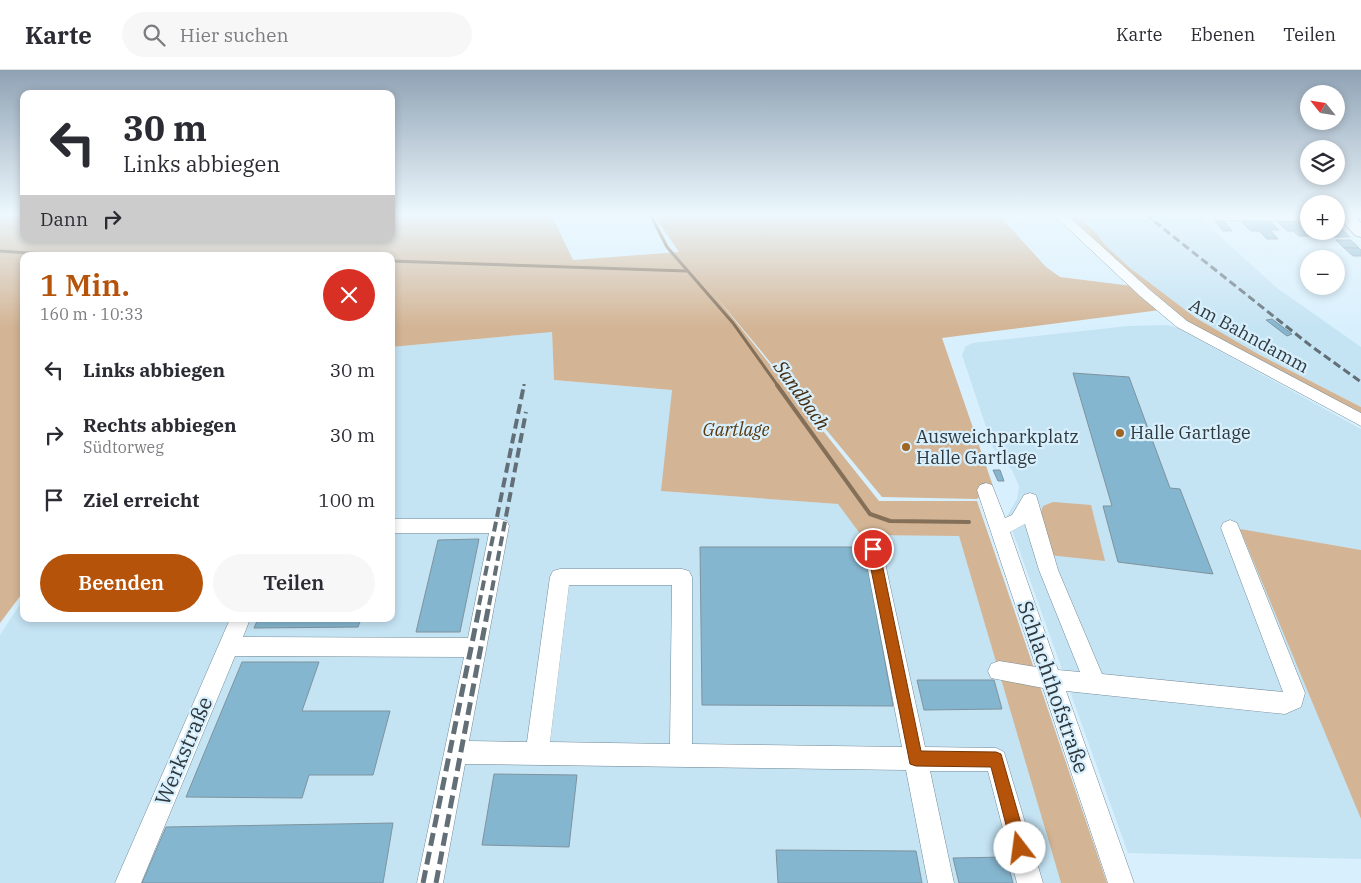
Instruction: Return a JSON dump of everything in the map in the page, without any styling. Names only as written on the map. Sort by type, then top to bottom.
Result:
[{"type":"street","name":"Am Bahndamm","points":[[1100,252],[1182,324],[1361,420]]},
{"type":"street","name":"Schlachthofstraße","points":[[986,490],[1121,883]]},
{"type":"street","points":[[999,529],[1018,520],[1030,500],[1034,525],[1042,554],[1095,682]]},
{"type":"street","points":[[395,526],[500,526],[430,883]]},
{"type":"street","points":[[999,671],[1050,679],[1095,682],[1285,703],[1293,700],[1294,693],[1230,528]]},
{"type":"street","points":[[873,549],[940,883]]},
{"type":"street","points":[[537,754],[560,577],[682,577],[682,756]]},
{"type":"street","name":"Werkstraße","points":[[128,883],[239,622]]},
{"type":"street","points":[[229,646],[476,648]]},
{"type":"street","points":[[456,752],[996,760],[1030,883]]},
{"type":"shaded area","points":[[1112,252],[1237,252],[1277,288],[1361,347],[1361,407],[1258,354],[1196,318],[1130,268]]},
{"type":"shaded area","points":[[1167,325],[1178,328],[1361,429],[1361,550],[1241,530],[1361,819],[1361,859],[1128,853],[1007,516],[1017,499],[1019,486],[1012,470],[993,448],[962,355],[966,346],[972,343],[1128,326]]},
{"type":"shaded area","points":[[552,332],[554,380],[672,390],[662,491],[839,504],[862,535],[959,536],[1061,883],[0,883],[0,635],[20,604],[20,622],[395,622],[395,347]]},
{"type":"green space","name":"Gartlage","points":[[0,252],[569,252],[573,260],[679,252],[1032,252],[1046,267],[1060,277],[1132,286],[1160,310],[942,338],[993,486],[977,499],[882,497],[713,293],[879,501],[977,501],[1107,883],[1061,883],[959,536],[861,535],[838,504],[661,491],[672,390],[554,380],[552,332],[395,347],[395,252],[20,252],[20,596],[0,623]]},
{"type":"green space","points":[[1103,252],[1112,252],[1130,268],[1196,318],[1258,354],[1361,407],[1361,417],[1185,323]]},
{"type":"green space","points":[[1053,502],[1091,505],[1105,561],[1049,555],[1040,515],[1043,506]]},
{"type":"green space","points":[[1240,529],[1361,550],[1361,819]]},
{"type":"building","points":[[1348,252],[1361,252],[1361,256],[1353,256]]},
{"type":"building","points":[[1272,319],[1292,334],[1287,336],[1266,320]]},
{"type":"building","name":"Halle Gartlage","points":[[1073,373],[1129,377],[1170,488],[1180,489],[1213,574],[1118,562],[1103,506],[1112,506]]},
{"type":"building","points":[[993,470],[1000,470],[1004,481],[998,481]]},
{"type":"building","points":[[479,539],[460,632],[416,632],[438,540]]},
{"type":"building","points":[[700,547],[864,547],[893,706],[702,705]]},
{"type":"building","points":[[257,622],[360,622],[358,627],[254,628]]},
{"type":"building","points":[[242,662],[319,662],[302,711],[390,711],[373,775],[309,775],[302,798],[186,797]]},
{"type":"building","points":[[917,680],[994,680],[1002,709],[924,710]]},
{"type":"building","points":[[494,774],[577,775],[569,847],[482,845]]},
{"type":"building","points":[[393,823],[383,883],[142,883],[166,827]]},
{"type":"building","points":[[776,850],[916,851],[922,883],[778,883]]},
{"type":"building","points":[[1006,857],[1013,883],[959,883],[953,858]]},
{"type":"waterway","points":[[14,252],[20,252]]},
{"type":"waterway","name":"Sandbach","points":[[671,252],[733,323],[778,386]]},
{"type":"waterway","points":[[395,261],[687,271]]},
{"type":"waterway","name":"Sandbach","points":[[777,385],[870,514],[890,521],[969,522]]},
{"type":"railway","points":[[1193,252],[1311,346],[1361,382]]},
{"type":"railway","points":[[479,605],[524,385]]},
{"type":"railway","points":[[489,605],[526,412]]},
{"type":"railway","points":[[423,883],[480,604]]},
{"type":"railway","points":[[436,883],[489,604]]},
{"type":"place","name":"Halle Gartlage","points":[[1120,433]]},
{"type":"place","name":"Ausweichparkplatz Halle Gartlage","points":[[906,447]]},
{"type":"route","points":[[873,549],[916,759],[996,760],[1020,848]]}]
